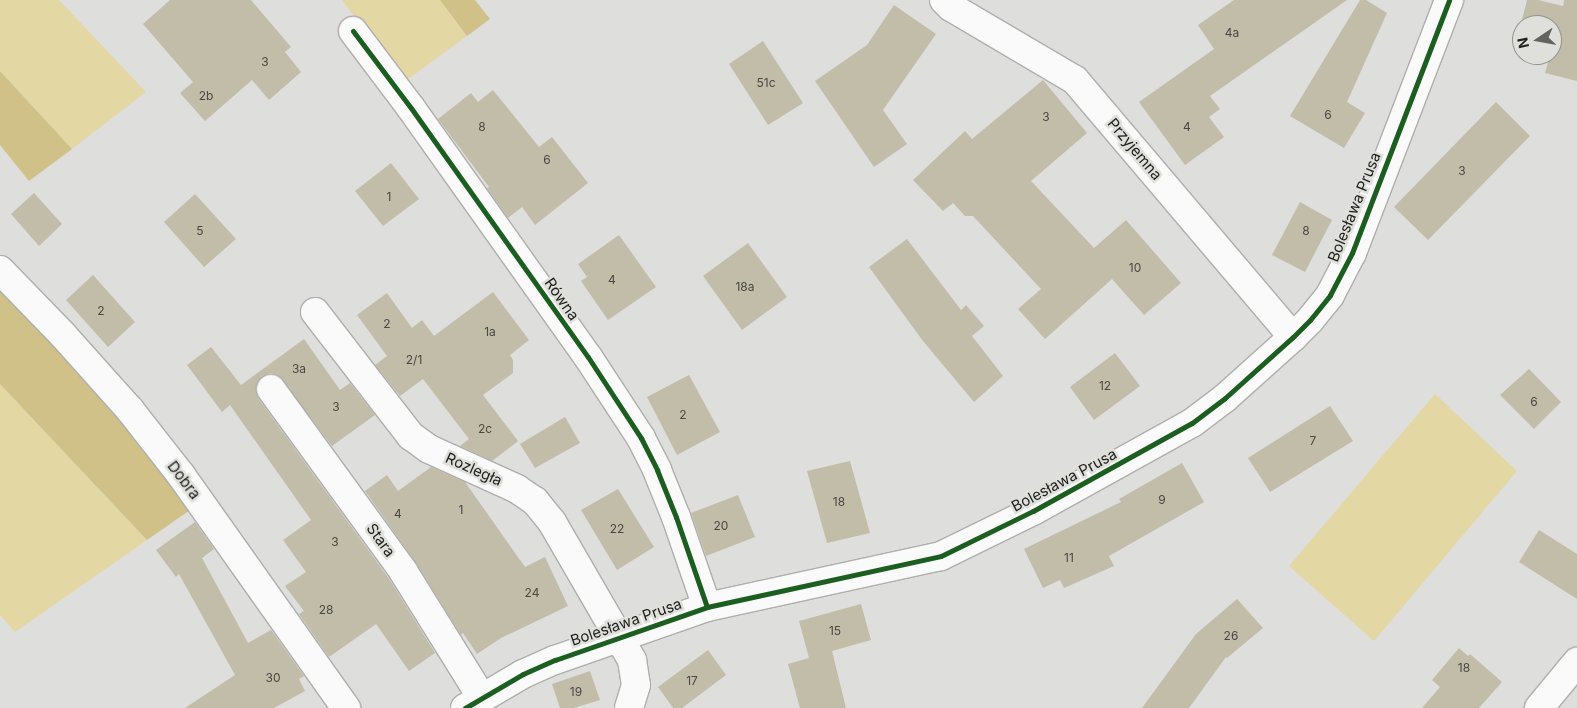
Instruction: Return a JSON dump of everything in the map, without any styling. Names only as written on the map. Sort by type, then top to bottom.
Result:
[{"type":"street","name":"Przyjemna","points":[[944,0],[951,7],[1075,80],[1292,337]]},
{"type":"street","name":"Bolesława Prusa","points":[[473,703],[523,674],[620,636],[707,607],[923,561],[968,544],[1042,506],[1192,423],[1225,398],[1292,337],[1310,320],[1330,295],[1352,253],[1449,0]]},
{"type":"street","name":"Równa","points":[[353,30],[411,108],[582,349],[641,438],[673,509],[707,607]]},
{"type":"street","name":"Dobra","points":[[0,270],[105,383],[182,475],[346,708]]},
{"type":"street","name":"Rozległa","points":[[315,312],[411,436],[429,449],[517,489],[535,501],[552,522],[620,636],[632,660],[636,685],[629,708]]},
{"type":"street","name":"Stara","points":[[271,389],[403,571],[473,703]]},
{"type":"street","points":[[1538,708],[1576,664]]},
{"type":"shaded area","points":[[0,0],[59,0],[146,92],[72,149],[0,71]]},
{"type":"shaded area","points":[[342,0],[440,0],[467,36],[404,82]]},
{"type":"shaded area","points":[[440,0],[475,0],[490,19],[467,36]]},
{"type":"shaded area","points":[[0,71],[72,149],[29,181],[0,145]]},
{"type":"shaded area","points":[[0,286],[96,384],[193,508],[147,540],[0,384]]},
{"type":"shaded area","points":[[0,384],[147,540],[15,632],[0,615]]},
{"type":"shaded area","points":[[1435,394],[1517,471],[1374,641],[1289,566]]},
{"type":"building","points":[[170,0],[251,0],[291,47],[285,52],[301,72],[269,100],[252,80],[205,121],[180,93],[193,82],[143,24]]},
{"type":"building","points":[[1234,0],[1347,0],[1210,96],[1220,109],[1209,117],[1224,137],[1185,165],[1139,102],[1214,49],[1198,25]]},
{"type":"building","points":[[1360,0],[1366,0],[1387,13],[1347,102],[1365,113],[1344,148],[1290,116]]},
{"type":"building","points":[[1527,0],[1538,0],[1563,6],[1564,0],[1577,0],[1577,81],[1545,73],[1547,65],[1562,65],[1562,15],[1523,15]]},
{"type":"building","points":[[894,5],[936,34],[883,110],[907,144],[874,167],[815,81],[867,45]]},
{"type":"building","points":[[763,41],[803,103],[768,125],[729,64]]},
{"type":"building","points":[[1043,80],[1087,133],[1031,181],[1094,248],[1126,220],[1181,283],[1144,315],[1112,279],[1045,339],[1018,309],[1041,289],[973,216],[965,216],[953,203],[943,211],[913,180],[965,131],[972,139]]},
{"type":"building","points":[[493,90],[539,147],[552,137],[588,183],[535,225],[522,207],[508,218],[487,188],[489,187],[438,119],[471,93],[478,102]]},
{"type":"building","points":[[1496,102],[1530,136],[1428,240],[1394,207]]},
{"type":"building","points":[[391,163],[419,199],[383,226],[355,191]]},
{"type":"building","points":[[34,193],[62,224],[39,246],[11,214]]},
{"type":"building","points":[[195,194],[236,239],[204,267],[164,222]]},
{"type":"building","points":[[1300,202],[1332,220],[1305,272],[1272,255]]},
{"type":"building","points":[[619,235],[656,287],[608,320],[581,281],[587,277],[578,264]]},
{"type":"building","points":[[907,239],[961,310],[966,305],[984,326],[972,336],[1003,376],[974,402],[923,341],[869,267]]},
{"type":"building","points":[[748,243],[787,297],[742,330],[703,276]]},
{"type":"building","points":[[93,275],[135,322],[108,347],[66,300]]},
{"type":"building","points":[[493,292],[529,340],[510,355],[513,360],[513,373],[483,395],[518,441],[492,461],[460,446],[469,439],[423,379],[400,396],[375,365],[387,356],[357,315],[387,293],[412,328],[422,320],[434,336]]},
{"type":"building","points":[[304,339],[340,390],[350,383],[375,415],[332,446],[278,375],[270,373],[262,376],[257,383],[256,391],[258,398],[390,580],[435,653],[409,671],[376,624],[329,657],[299,614],[304,611],[285,586],[306,572],[283,540],[311,520],[230,405],[222,412],[187,365],[211,347],[241,385]]},
{"type":"building","points":[[1115,353],[1140,386],[1094,420],[1070,387]]},
{"type":"building","points":[[1529,369],[1561,402],[1534,429],[1500,395]]},
{"type":"building","points":[[689,375],[720,432],[677,455],[647,397]]},
{"type":"building","points":[[1330,406],[1353,441],[1270,492],[1248,458]]},
{"type":"building","points":[[565,417],[580,443],[535,468],[520,444]]},
{"type":"building","points":[[850,461],[870,533],[827,543],[807,471]]},
{"type":"building","points":[[1182,463],[1204,502],[1109,556],[1114,566],[1064,588],[1060,580],[1043,588],[1024,549],[1121,502],[1119,499]]},
{"type":"building","points":[[431,467],[465,482],[525,567],[545,557],[568,606],[501,638],[477,654],[463,633],[461,635],[416,563],[365,491],[387,475],[398,491]]},
{"type":"building","points":[[618,489],[654,547],[617,570],[581,510]]},
{"type":"building","points":[[738,495],[755,537],[706,556],[691,513]]},
{"type":"building","points":[[195,522],[214,549],[202,558],[248,643],[271,630],[304,676],[299,679],[305,691],[274,708],[185,708],[235,675],[179,574],[176,577],[156,550]]},
{"type":"building","points":[[1539,530],[1577,554],[1577,599],[1519,562]]},
{"type":"building","points":[[1237,599],[1263,628],[1226,657],[1189,708],[1142,708],[1196,634]]},
{"type":"building","points":[[861,604],[871,640],[832,651],[846,708],[800,708],[788,664],[809,658],[799,621]]},
{"type":"building","points":[[1459,648],[1468,656],[1470,654],[1502,682],[1479,708],[1422,708],[1440,687],[1432,680]]},
{"type":"building","points":[[708,650],[726,675],[682,708],[673,708],[658,687]]},
{"type":"building","points":[[590,671],[600,700],[574,708],[560,708],[552,684]]},
{"type":"cycle path","points":[[465,708],[523,674],[555,660],[707,607],[941,556],[1033,511],[1192,423],[1225,398],[1293,337],[1310,320],[1330,295],[1352,253],[1449,0]]},
{"type":"cycle path","points":[[353,31],[411,108],[588,357],[641,438],[657,470],[676,517],[707,607]]}]
